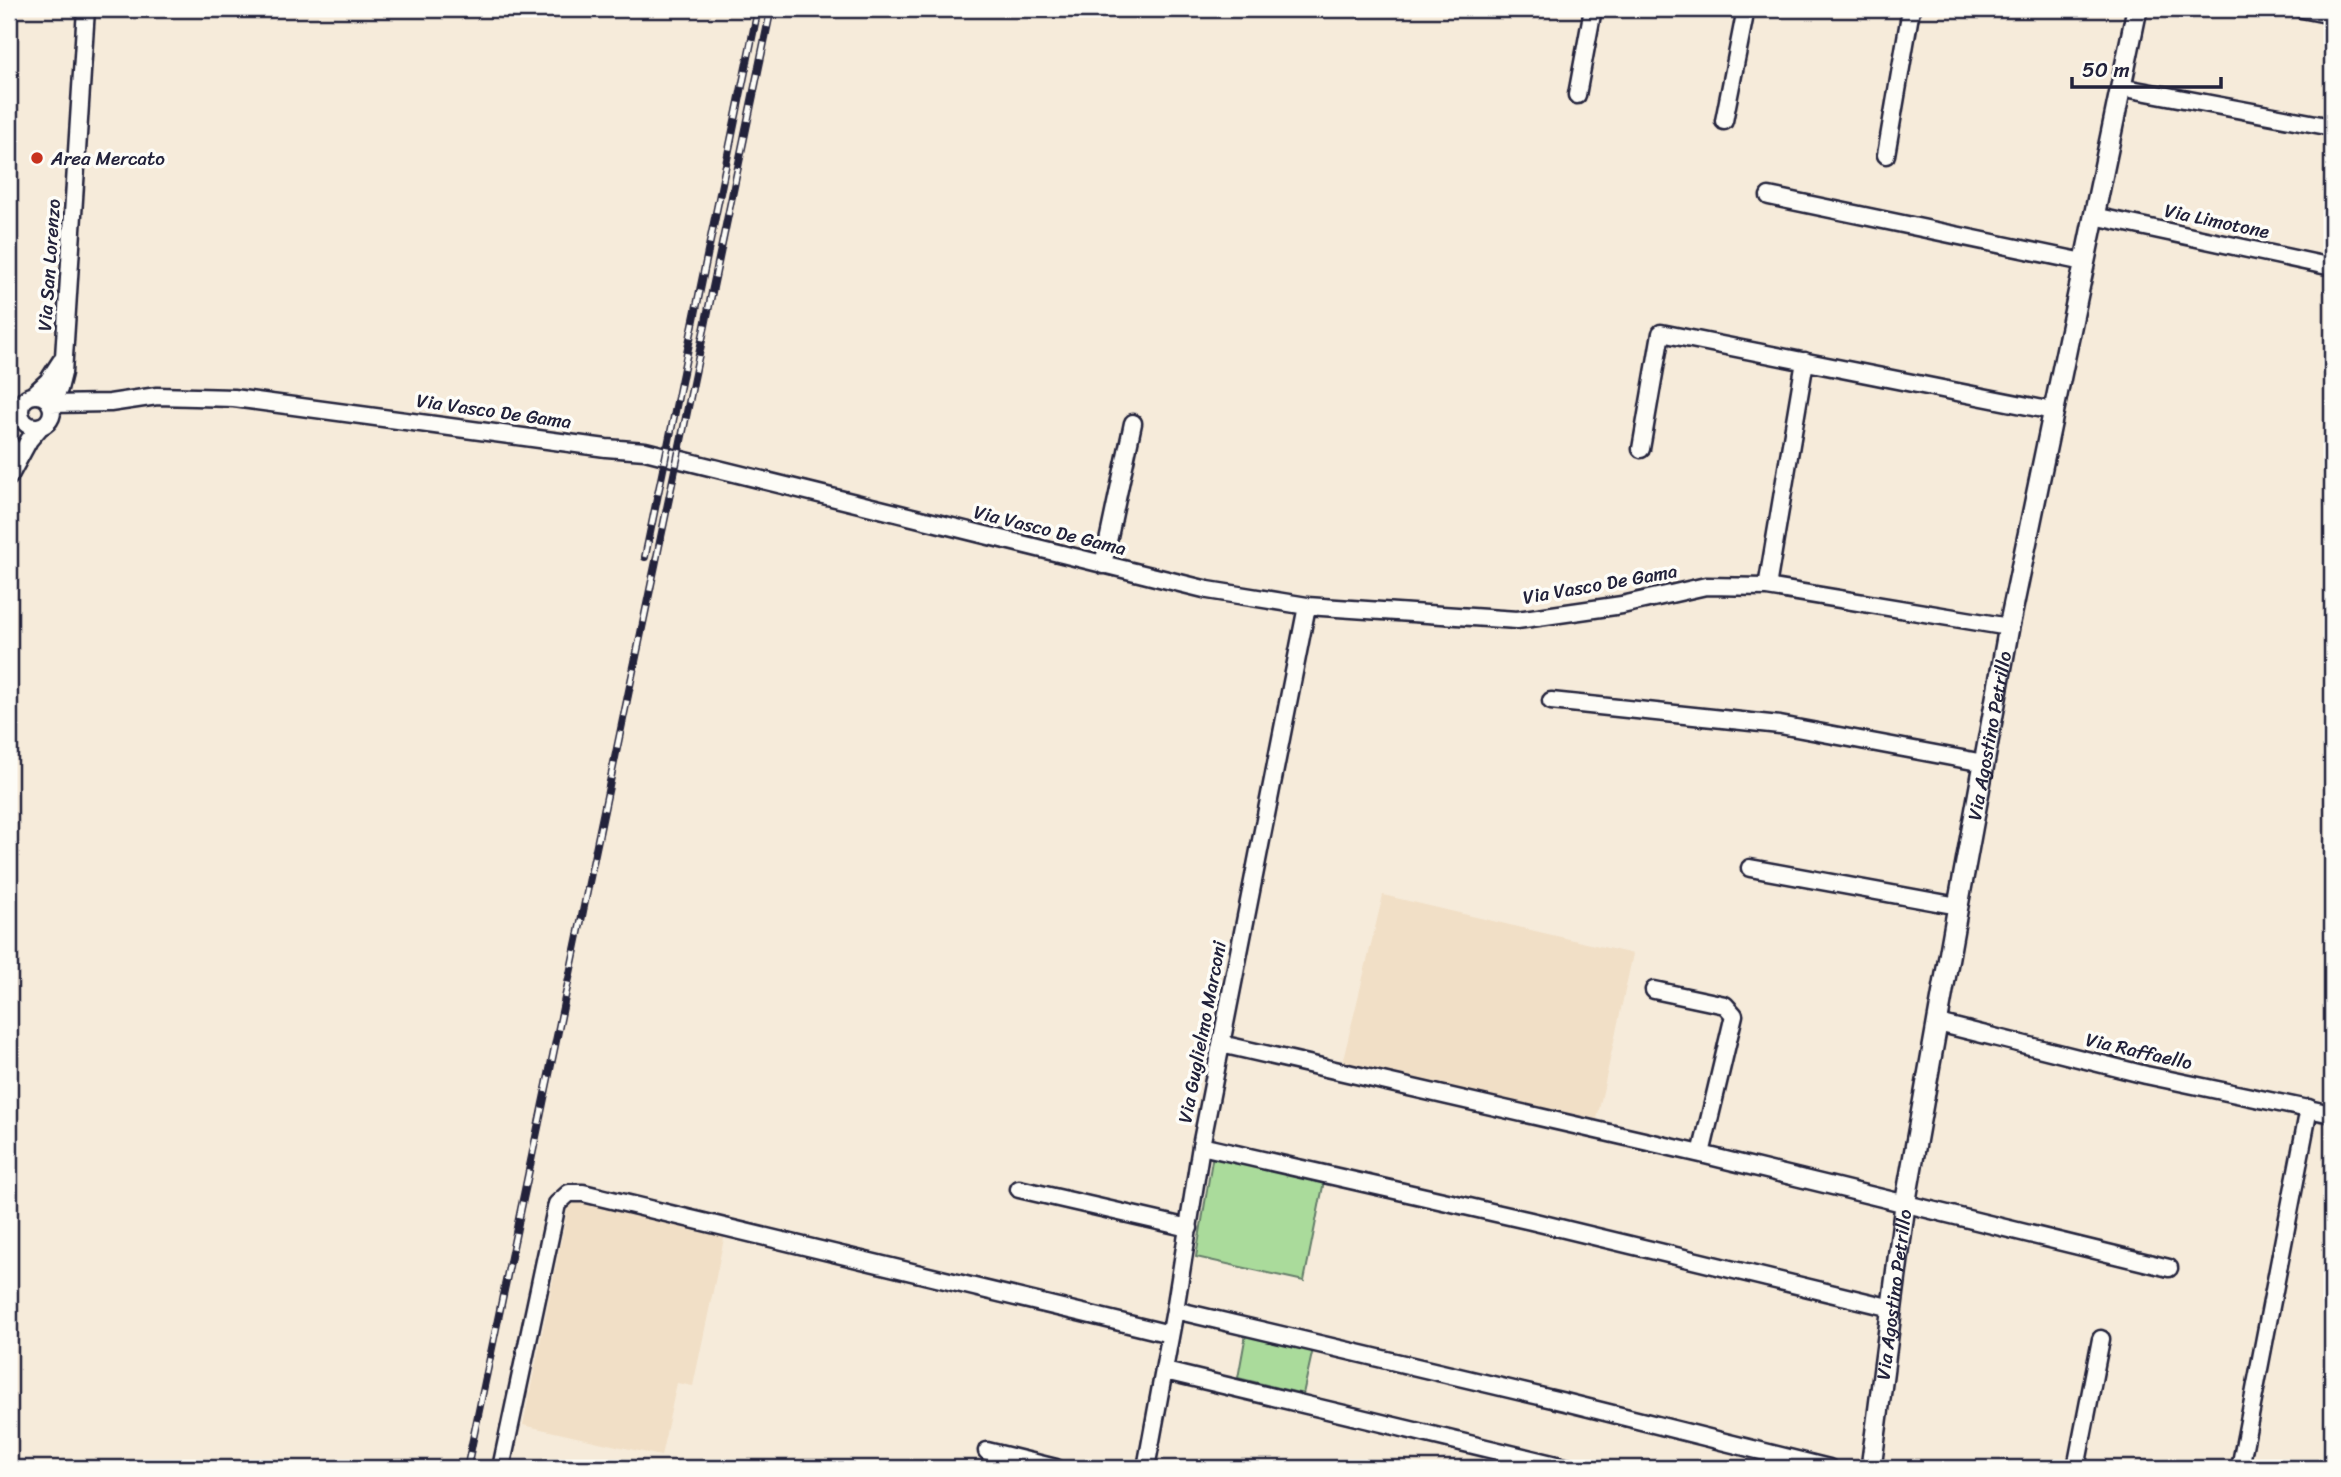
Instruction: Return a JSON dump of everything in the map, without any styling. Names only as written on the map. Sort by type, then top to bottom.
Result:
[{"type":"street","name":"Via San Lorenzo","points":[[9,477],[29,440],[47,417],[63,373],[86,9]]},
{"type":"street","points":[[1577,95],[1593,9]]},
{"type":"street","points":[[1724,121],[1746,9]]},
{"type":"street","points":[[1886,155],[1911,9]]},
{"type":"street","name":"Via Agostino Petrillo","points":[[1871,1468],[1905,1205],[1984,763],[2009,627],[2137,9]]},
{"type":"street","points":[[2302,9],[2332,15]]},
{"type":"street","points":[[2120,87],[2332,127]]},
{"type":"street","points":[[1769,196],[2084,262]]},
{"type":"street","name":"Via Limotone","points":[[2094,216],[2332,267]]},
{"type":"street","points":[[1642,449],[1661,332],[2053,411]]},
{"type":"street","name":"Via San Lorenzo","points":[[9,432],[21,409],[48,382],[63,356]]},
{"type":"street","points":[[1767,587],[1805,362]]},
{"type":"street","name":"Via Vasco De Gama","points":[[47,417],[84,404],[156,396],[234,398],[645,451],[1208,590],[1307,606],[1517,620],[1622,605],[1706,586],[1767,587],[2009,627]]},
{"type":"street","points":[[43,397],[47,417],[31,426],[21,409],[43,397]]},
{"type":"street","points":[[18,460],[21,409]]},
{"type":"street","points":[[1103,565],[1133,423]]},
{"type":"street","points":[[9,442],[18,460]]},
{"type":"street","name":"Via Guglielmo Marconi","points":[[1146,1468],[1165,1371],[1201,1146],[1307,606]]},
{"type":"street","points":[[1551,701],[1780,725],[1984,763]]},
{"type":"street","points":[[1751,867],[1958,906]]},
{"type":"street","points":[[1654,990],[1725,1005],[1734,1016],[1701,1154]]},
{"type":"street","name":"Via Raffaello","points":[[1938,1023],[2146,1075],[2332,1114]]},
{"type":"street","points":[[1221,1044],[1701,1154],[2169,1268]]},
{"type":"street","points":[[2240,1468],[2309,1108]]},
{"type":"street","points":[[1201,1146],[1531,1220],[1892,1308]]},
{"type":"street","points":[[1019,1189],[1189,1228]]},
{"type":"street","points":[[501,1468],[556,1204],[569,1193],[583,1193],[1170,1334]]},
{"type":"street","points":[[1175,1310],[1829,1468]]},
{"type":"street","points":[[2076,1468],[2101,1339]]},
{"type":"street","points":[[1165,1371],[1569,1468]]},
{"type":"street","points":[[987,1451],[1056,1468]]},
{"type":"shaded area","points":[[1383,895],[1633,954],[1597,1119],[1342,1064]]},
{"type":"shaded area","points":[[580,1200],[725,1234],[693,1386],[677,1383],[661,1456],[523,1425],[568,1207]]},
{"type":"green space","points":[[1213,1154],[1324,1181],[1304,1281],[1196,1257]]},
{"type":"green space","points":[[1246,1334],[1313,1349],[1303,1394],[1238,1378]]},
{"type":"railway","points":[[645,557],[758,9]]},
{"type":"railway","points":[[467,1468],[771,9]]},
{"type":"place","name":"Area Mercato","points":[[37,158]]}]
